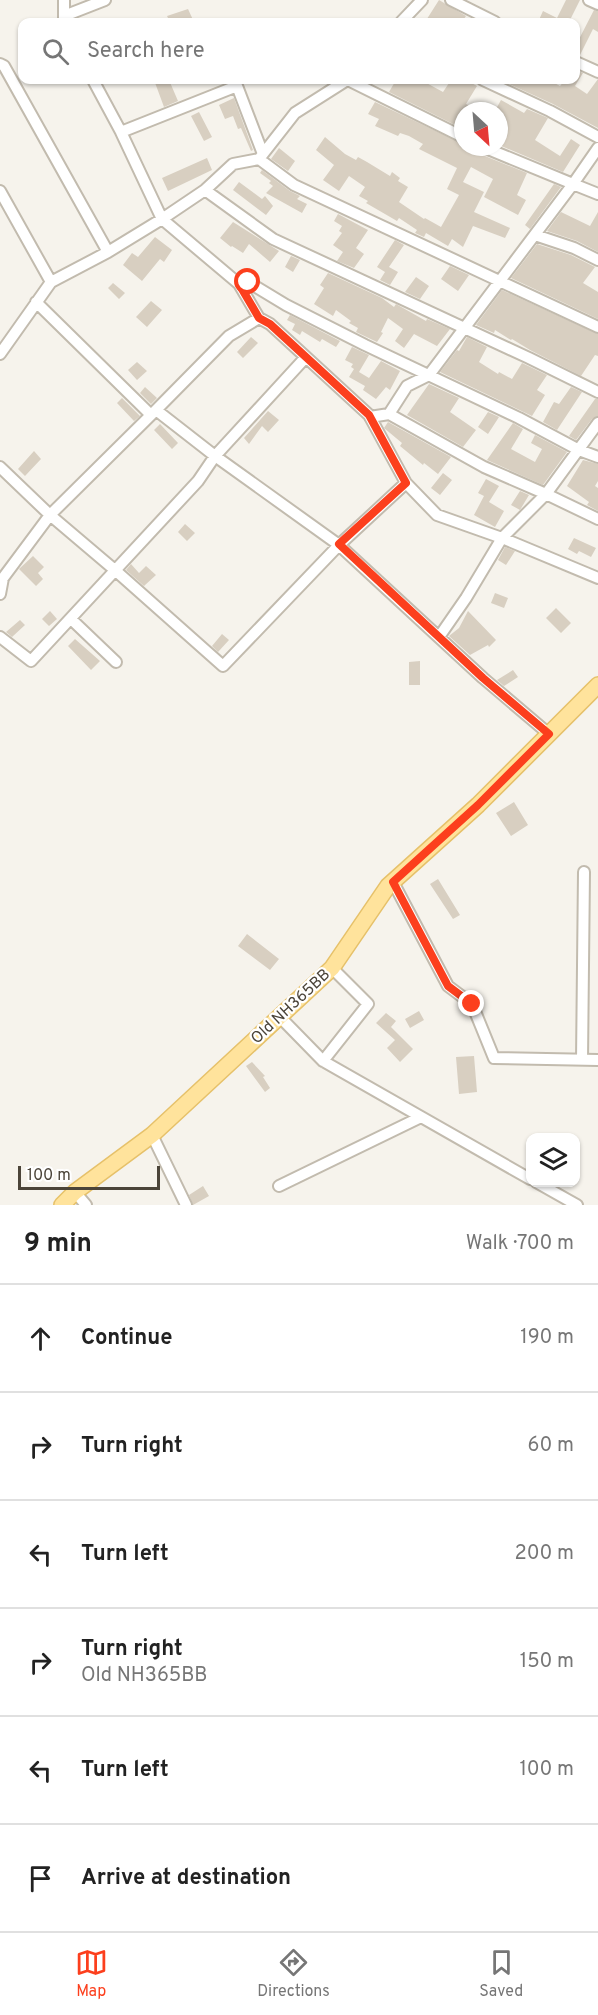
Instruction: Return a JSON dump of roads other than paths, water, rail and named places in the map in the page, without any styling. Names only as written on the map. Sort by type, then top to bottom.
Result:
[{"type":"main road","name":"Old NH365BB","points":[[62,1205],[75,1192],[152,1135],[332,968],[388,886],[478,805],[598,685]]},
{"type":"street","points":[[64,0],[64,18]]},
{"type":"street","points":[[66,18],[105,0]]},
{"type":"street","points":[[405,18],[422,0]]},
{"type":"street","points":[[451,0],[487,18]]},
{"type":"street","points":[[589,0],[598,4]]},
{"type":"street","points":[[0,64],[4,66],[108,252]]},
{"type":"street","points":[[580,64],[598,72]]},
{"type":"street","points":[[95,84],[121,132],[162,219],[239,284],[259,318],[270,324],[370,417],[406,483],[437,515],[502,538],[598,578]]},
{"type":"street","points":[[0,354],[51,282],[108,252],[162,219],[205,190],[233,164],[261,157],[295,113],[341,84]]},
{"type":"street","points":[[355,84],[454,133]]},
{"type":"street","points":[[492,84],[550,111],[598,137]]},
{"type":"street","points":[[121,132],[237,86],[261,157],[294,184],[598,327]]},
{"type":"street","points":[[389,414],[407,386],[429,375],[598,148]]},
{"type":"street","points":[[505,156],[598,194]]},
{"type":"street","points":[[205,190],[273,240],[598,392]]},
{"type":"street","points":[[0,192],[51,282]]},
{"type":"street","points":[[535,235],[574,248],[598,260]]},
{"type":"street","points":[[239,284],[248,282],[286,305],[519,418],[579,450],[598,457]]},
{"type":"street","points":[[36,302],[153,412],[339,544],[439,638],[549,734]]},
{"type":"street","points":[[0,594],[1,580],[50,515],[229,336],[259,318]]},
{"type":"street","points":[[0,637],[31,662],[198,481],[215,456],[306,357]]},
{"type":"street","points":[[370,417],[389,414],[484,467],[598,519]]},
{"type":"street","points":[[439,638],[502,538],[546,494],[598,423]]},
{"type":"street","points":[[2,473],[116,570],[222,666],[339,544],[406,483]]},
{"type":"street","points":[[71,619],[116,662]]},
{"type":"street","points":[[582,1060],[584,872]]},
{"type":"street","points":[[393,882],[448,986],[472,1004],[494,1058],[598,1060]]},
{"type":"street","points":[[323,1061],[368,1004],[332,968]]},
{"type":"street","points":[[280,1017],[323,1061],[526,1176]]},
{"type":"street","points":[[279,1186],[421,1117]]},
{"type":"street","points":[[152,1135],[186,1205]]},
{"type":"street","points":[[546,1187],[577,1205]]},
{"type":"street","points":[[75,1192],[86,1205]]}]
